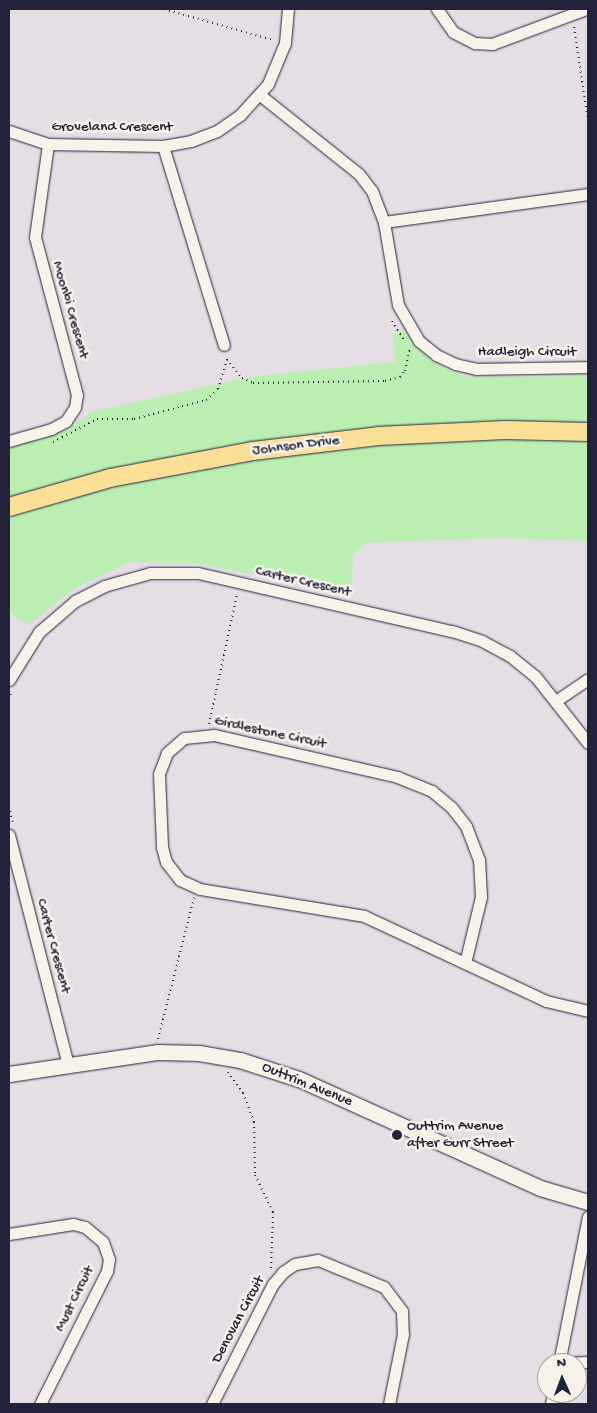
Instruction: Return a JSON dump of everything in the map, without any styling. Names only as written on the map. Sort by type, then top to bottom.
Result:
[{"type":"main road","name":"Johnson Drive","points":[[9,507],[110,478],[253,451],[378,436],[506,430],[588,432]]},
{"type":"street","name":"Groveland Crescent","points":[[9,130],[48,144],[163,146],[191,141],[217,131],[240,115],[260,95],[280,61],[285,43],[288,9]]},
{"type":"street","points":[[437,9],[453,32],[475,43],[492,44],[586,9]]},
{"type":"street","name":"Hadleigh Circuit","points":[[260,95],[359,174],[377,201],[384,222],[399,306],[419,341],[436,355],[455,364],[476,369],[588,367]]},
{"type":"street","name":"Moonbi Crescent","points":[[9,441],[51,429],[66,421],[75,406],[77,396],[35,237],[48,144]]},
{"type":"street","points":[[163,146],[224,345]]},
{"type":"street","points":[[384,222],[588,194]]},
{"type":"street","name":"Carter Crescent","points":[[12,682],[28,644],[50,620],[75,600],[104,586],[150,573],[182,572],[239,582],[482,641],[523,666],[557,700],[588,743]]},
{"type":"street","points":[[557,700],[588,678]]},
{"type":"street","name":"Girdlestone Circuit","points":[[465,963],[481,897],[481,873],[472,837],[451,807],[426,788],[398,777],[207,734],[184,738],[172,747],[158,774],[166,862],[180,880],[196,888],[364,916],[546,1001],[588,1011]]},
{"type":"street","name":"Carter Crescent","points":[[11,830],[14,879],[68,1064]]},
{"type":"street","name":"Outtrim Avenue","points":[[9,1074],[158,1052],[199,1053],[240,1060],[299,1079],[540,1188],[588,1202]]},
{"type":"street","points":[[562,1353],[588,1217]]},
{"type":"street","name":"Must Circuit","points":[[9,1234],[73,1224],[85,1226],[103,1242],[108,1259],[107,1271],[40,1404]]},
{"type":"street","name":"Denovan Circuit","points":[[212,1404],[279,1277],[295,1264],[318,1260],[384,1287],[395,1298],[402,1311],[403,1334],[389,1404]]},
{"type":"path","points":[[164,9],[285,43]]},
{"type":"path","points":[[571,15],[588,121]]},
{"type":"path","points":[[51,442],[97,419],[134,419],[206,400],[218,389],[227,359],[242,378],[253,383],[395,380],[405,371],[411,351],[390,314],[391,309],[399,306]]},
{"type":"path","points":[[207,734],[239,582]]},
{"type":"path","points":[[9,700],[12,682]]},
{"type":"path","points":[[9,806],[11,830]]},
{"type":"path","points":[[149,1041],[158,1041],[196,888]]},
{"type":"path","points":[[234,1070],[225,1068],[243,1093],[254,1122],[255,1175],[273,1212],[271,1270],[279,1277]]},
{"type":"green space","points":[[403,330],[417,349],[439,366],[466,377],[588,376],[588,541],[500,538],[365,543],[353,555],[351,594],[194,563],[130,562],[77,587],[28,625],[9,612],[9,446],[67,429],[94,411],[255,376],[395,362],[393,335]]},
{"type":"place","name":"Outtrim Avenue after Gurr Street","points":[[397,1135]]}]
